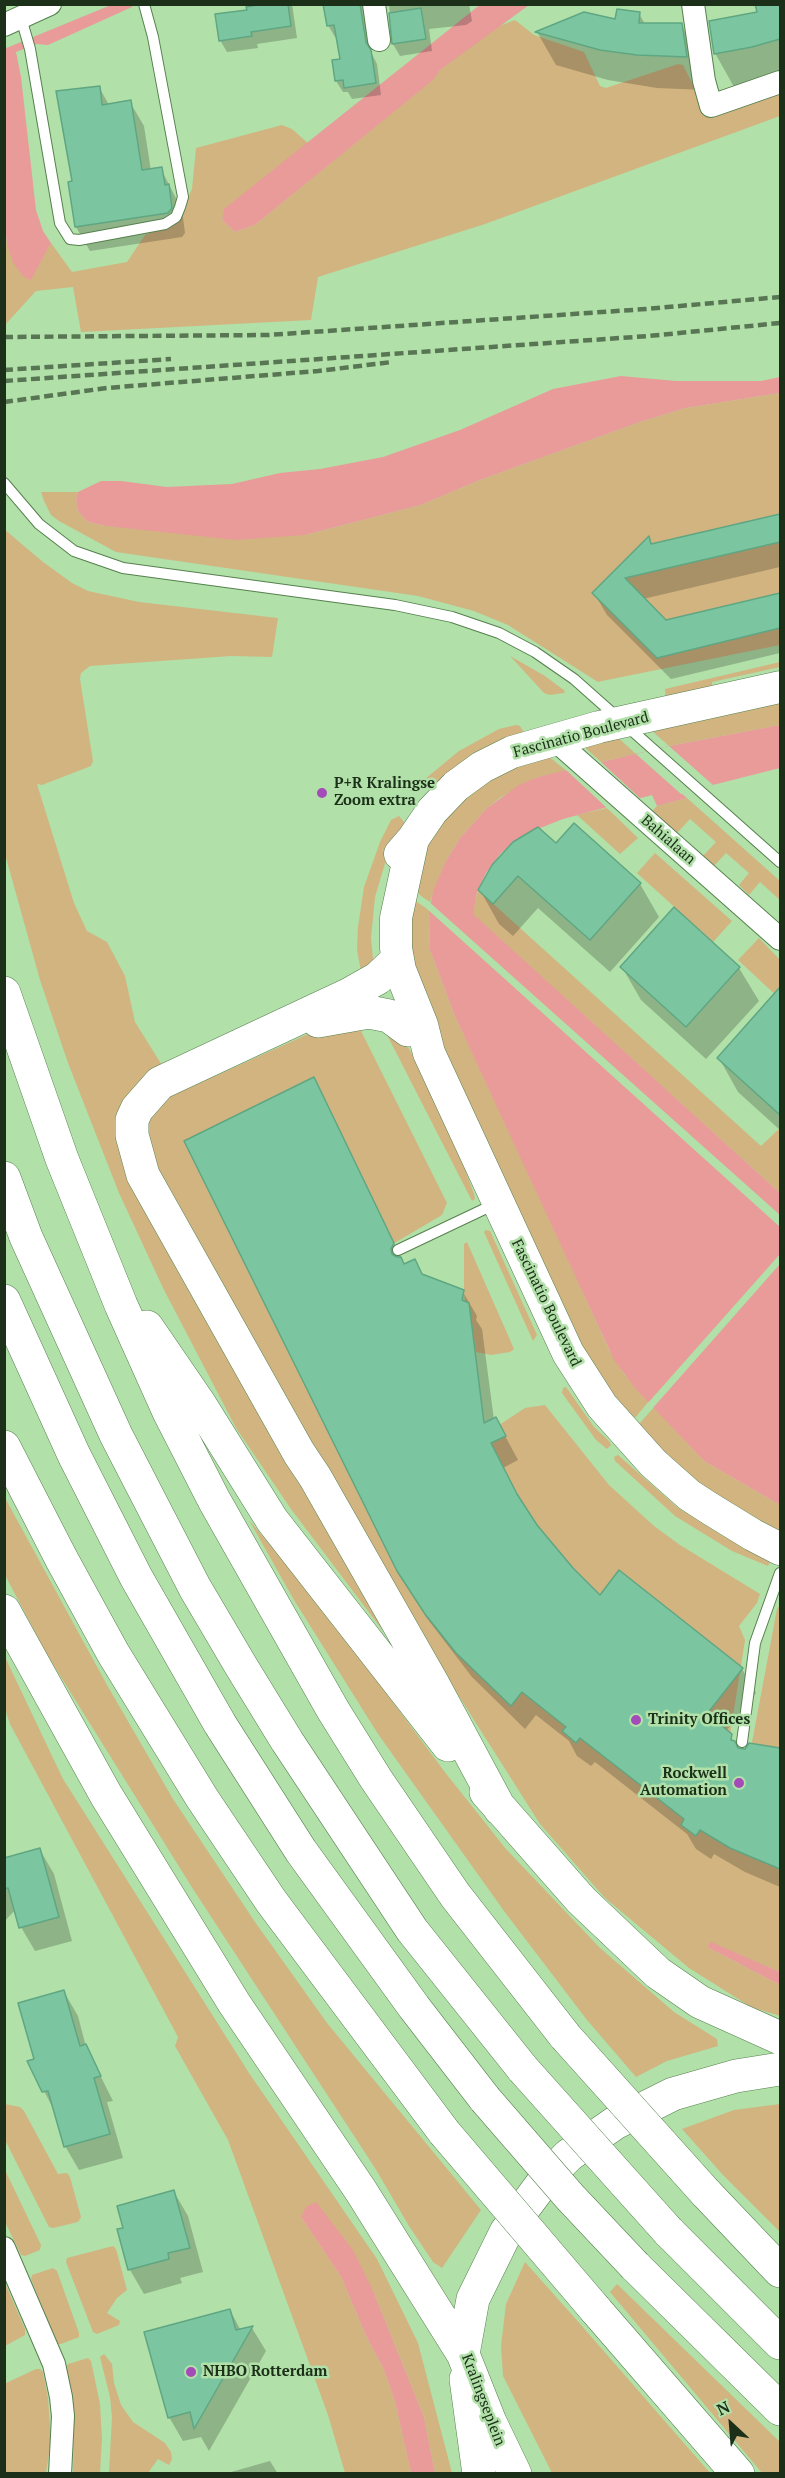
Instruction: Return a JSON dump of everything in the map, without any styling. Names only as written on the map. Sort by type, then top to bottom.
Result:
[{"type":"main road","points":[[390,967],[360,988],[278,1029],[160,1083],[145,1098],[132,1120],[135,1154],[143,1175],[299,1453],[315,1477],[434,1686],[500,1809]]},
{"type":"main road","points":[[4,993],[38,1095],[104,1263],[170,1412],[214,1500],[268,1599],[333,1710],[455,1895],[565,2036],[705,2192],[780,2271]]},
{"type":"main road","points":[[278,1029],[369,1012],[394,1018],[418,1042]]},
{"type":"main road","points":[[4,1178],[26,1237],[116,1435],[195,1588],[287,1741],[412,1930],[523,2069],[668,2231],[780,2343]]},
{"type":"main road","points":[[104,1263],[199,1403],[272,1520],[500,1809],[581,1900],[658,1973],[700,2002],[780,2038]]},
{"type":"main road","points":[[4,1301],[29,1359],[136,1576],[220,1724],[301,1851],[484,2099],[570,2197],[635,2266],[780,2409]]},
{"type":"main road","points":[[4,1447],[113,1653],[202,1798],[300,1942],[444,2132],[738,2474]]},
{"type":"main road","points":[[4,1611],[106,1795],[216,1973],[361,2191],[463,2354],[479,2474]]},
{"type":"main road","name":"Kralingseplein","points":[[515,2474],[490,2422],[463,2354],[473,2299],[506,2232],[547,2176],[569,2155],[615,2123],[673,2094],[736,2076],[780,2069]]},
{"type":"street","points":[[17,27],[50,4]]},
{"type":"street","points":[[374,4],[379,40]]},
{"type":"street","points":[[693,4],[704,81],[711,106],[780,82]]},
{"type":"street","name":"Fascinatio Boulevard","points":[[780,687],[622,722],[512,752],[469,776],[432,811],[392,865],[383,896],[378,932],[418,1042],[498,1203],[568,1353],[602,1406],[653,1463],[689,1495],[739,1527],[780,1549]]},
{"type":"street","name":"Bahialaan","points":[[555,740],[780,939]]},
{"type":"street","points":[[4,2248],[54,2364],[63,2416],[60,2474]]},
{"type":"lane","points":[[17,27],[30,49],[60,223],[70,239],[165,224],[176,218],[182,192],[153,37],[144,4]]},
{"type":"lane","points":[[4,483],[39,524],[74,551],[123,568],[395,605],[452,617],[499,633],[563,670],[780,862]]},
{"type":"lane","points":[[398,1250],[498,1203]]},
{"type":"lane","points":[[742,1742],[755,1643],[780,1573]]},
{"type":"shaded area","points":[[481,4],[529,5],[440,70],[433,80],[255,225],[235,232],[222,220],[224,209]]},
{"type":"shaded area","points":[[111,5],[133,5],[48,45],[37,44],[16,52],[21,77],[36,210],[43,231],[51,243],[31,280],[23,276],[14,264],[7,245],[4,216],[4,49]]},
{"type":"shaded area","points":[[515,20],[534,35],[584,52],[600,86],[606,88],[678,64],[683,65],[699,97],[780,71],[780,116],[485,224],[318,277],[311,320],[81,332],[73,287],[36,291],[5,325],[4,216],[7,245],[31,279],[51,243],[72,272],[127,262],[145,235],[177,222],[192,189],[196,148],[282,125],[292,129],[309,144],[224,210],[222,220],[235,232],[255,225],[432,80],[440,70],[497,27]]},
{"type":"shaded area","points":[[621,376],[676,381],[761,381],[780,377],[780,393],[686,408],[640,422],[480,480],[421,505],[305,535],[236,540],[106,526],[88,522],[78,511],[76,500],[78,492],[101,481],[121,481],[167,487],[232,484],[280,473],[320,469],[383,457],[460,430],[553,389]]},
{"type":"shaded area","points":[[780,393],[780,645],[598,682],[508,625],[474,611],[418,596],[116,552],[51,515],[41,492],[78,492],[76,500],[78,511],[88,522],[106,526],[305,535],[421,505],[480,480],[640,422],[686,408]]},
{"type":"shaded area","points":[[4,529],[43,562],[72,583],[88,591],[139,602],[278,618],[272,657],[231,656],[90,666],[81,673],[80,679],[93,761],[91,766],[42,785],[37,784],[74,903],[87,931],[107,942],[125,976],[135,1022],[165,1070],[124,1104],[414,1672],[291,1509],[236,1428],[163,1288],[119,1193],[68,1063],[40,980],[5,854]]},
{"type":"shaded area","points":[[510,656],[545,676],[565,691],[564,693],[550,695],[544,693]]},
{"type":"shaded area","points":[[780,662],[780,667],[712,682],[713,691],[666,702],[665,689]]},
{"type":"shaded area","points":[[780,699],[780,725],[669,746],[651,730]]},
{"type":"shaded area","points":[[780,725],[780,768],[681,793],[687,798],[657,806],[652,795],[563,819],[525,834],[501,853],[486,873],[477,892],[473,914],[780,1193],[780,1505],[704,1461],[635,1388],[614,1360],[454,1014],[430,950],[429,910],[434,889],[446,861],[460,838],[487,808],[519,785],[538,777],[669,746]]},
{"type":"shaded area","points":[[520,726],[526,736],[438,786],[423,786],[425,779],[459,751],[499,729]]},
{"type":"shaded area","points":[[614,734],[636,754],[601,762],[581,744]]},
{"type":"shaded area","points":[[547,755],[568,772],[538,777],[501,797],[487,808],[460,838],[446,861],[430,902],[421,896],[409,883],[425,840],[478,782]]},
{"type":"shaded area","points":[[687,798],[780,881],[780,900],[760,882],[749,895],[739,885],[749,873],[726,853],[713,867],[702,857],[716,842],[690,819],[677,833],[652,811],[657,806]]},
{"type":"shaded area","points":[[607,808],[638,838],[620,854],[577,815]]},
{"type":"shaded area","points":[[399,816],[404,822],[403,828],[386,860],[375,897],[371,938],[374,968],[362,977],[357,950],[364,887],[380,842],[391,820]]},
{"type":"shaded area","points":[[655,853],[732,921],[713,942],[637,873]]},
{"type":"shaded area","points":[[478,890],[761,1146],[780,1128],[780,1193],[472,914]]},
{"type":"shaded area","points":[[406,895],[429,910],[430,950],[454,1014],[609,1350],[624,1374],[649,1401],[635,1418],[591,1374],[415,1000]]},
{"type":"shaded area","points":[[759,938],[780,960],[780,999],[738,960]]},
{"type":"shaded area","points":[[356,1021],[447,1203],[442,1215],[386,1248],[484,1435],[525,1408],[545,1405],[609,1485],[654,1526],[680,1545],[760,1594],[757,1603],[739,1626],[745,1640],[728,1748],[750,1753],[777,1609],[780,1605],[780,1972],[711,1943],[707,1947],[780,1985],[780,2016],[751,2007],[689,1968],[605,1898],[540,1824],[410,1619],[151,1163],[147,1127],[152,1114],[171,1096],[308,1034]]},
{"type":"shaded area","points":[[383,1027],[405,1042],[440,1101],[474,1194],[475,1199],[472,1201]]},
{"type":"shaded area","points":[[490,1231],[537,1335],[533,1341],[484,1232]]},
{"type":"shaded area","points":[[467,1242],[514,1349],[510,1352],[491,1355],[476,1352],[469,1303],[465,1302],[464,1292],[464,1244]]},
{"type":"shaded area","points":[[566,1387],[594,1427],[609,1441],[611,1445],[607,1449],[596,1440],[562,1393],[563,1388]]},
{"type":"shaded area","points":[[654,1407],[704,1461],[780,1505],[780,1536],[727,1507],[638,1432],[640,1423]]},
{"type":"shaded area","points":[[618,1455],[677,1507],[770,1562],[768,1566],[732,1551],[675,1516],[615,1461],[614,1457]]},
{"type":"shaded area","points":[[4,1496],[107,1685],[173,1799],[255,1922],[327,2023],[481,2210],[442,2268],[433,2262],[409,2226],[375,2168],[193,1889],[46,1653],[5,1575]]},
{"type":"shaded area","points":[[249,1520],[317,1600],[444,1771],[506,1849],[600,1948],[674,2012],[717,2039],[718,2046],[667,2061],[636,2077],[587,2020],[504,1911],[378,1734],[294,1600]]},
{"type":"shaded area","points":[[4,1655],[63,1779],[249,2073],[377,2259],[418,2343],[452,2473],[435,2473],[424,2417],[374,2293],[301,2217],[341,2277],[367,2338],[384,2370],[395,2402],[411,2473],[345,2473],[328,2415],[228,2140],[175,2046],[178,2037],[10,1724],[5,1709]]},
{"type":"shaded area","points":[[711,1942],[780,1972],[780,1985],[707,1947]]},
{"type":"shaded area","points":[[5,2104],[20,2107],[24,2111],[58,2174],[67,2173],[70,2177],[81,2217],[78,2222],[49,2227],[5,2140]]},
{"type":"shaded area","points":[[780,2104],[780,2232],[723,2175],[682,2129],[734,2110]]},
{"type":"shaded area","points":[[5,2170],[41,2245],[40,2250],[25,2256],[21,2255],[5,2222]]},
{"type":"shaded area","points":[[316,2202],[353,2250],[374,2293],[424,2417],[435,2473],[411,2473],[395,2402],[384,2370],[367,2338],[341,2277],[301,2217],[306,2207]]},
{"type":"shaded area","points":[[113,2246],[116,2249],[127,2290],[117,2298],[107,2313],[120,2321],[119,2325],[97,2334],[93,2332],[66,2262],[67,2258]]},
{"type":"shaded area","points":[[525,2262],[710,2473],[552,2473],[503,2376],[501,2346],[506,2304]]},
{"type":"shaded area","points":[[53,2268],[57,2271],[79,2333],[79,2337],[61,2344],[57,2344],[31,2279],[32,2275]]},
{"type":"shaded area","points":[[5,2283],[25,2329],[25,2335],[5,2346]]},
{"type":"shaded area","points":[[617,2284],[780,2442],[780,2473],[762,2473],[610,2292]]},
{"type":"shaded area","points":[[104,2354],[112,2364],[114,2383],[121,2405],[133,2422],[165,2443],[171,2452],[172,2459],[169,2465],[158,2459],[148,2473],[109,2473],[112,2417],[110,2397],[100,2357]]},
{"type":"shaded area","points":[[88,2358],[91,2361],[100,2404],[102,2439],[100,2473],[73,2473],[74,2421],[66,2367],[68,2364]]},
{"type":"shaded area","points":[[36,2369],[43,2372],[48,2398],[51,2440],[46,2473],[5,2473],[4,2384]]},
{"type":"pier","points":[[669,746],[713,785],[681,794],[636,754]]},
{"type":"pier","points":[[597,760],[643,801],[609,810],[565,769]]},
{"type":"pier","points":[[427,900],[780,1215],[780,1227],[426,908]]},
{"type":"pier","points":[[780,1254],[780,1264],[652,1409],[647,1404]]},
{"type":"building","points":[[288,4],[291,26],[251,32],[252,36],[219,41],[215,14],[247,10],[246,7]]},
{"type":"building","points":[[323,4],[360,4],[376,83],[344,88],[343,80],[335,81],[332,60],[340,59],[334,25],[327,26]]},
{"type":"building","points":[[755,4],[780,4],[780,39],[714,54],[709,21],[757,12]]},
{"type":"building","points":[[421,8],[426,39],[392,44],[389,13]]},
{"type":"building","points":[[617,9],[640,12],[639,23],[682,23],[687,57],[637,55],[600,50],[535,32],[584,12],[615,19]]},
{"type":"building","points":[[100,86],[102,105],[131,100],[142,170],[162,167],[165,185],[169,184],[172,208],[168,213],[75,227],[68,182],[72,181],[56,91]]},
{"type":"building","points":[[780,514],[780,542],[625,578],[666,620],[780,593],[780,628],[657,658],[592,593],[649,536],[651,544]]},
{"type":"building","points":[[574,823],[641,883],[590,940],[518,876],[493,904],[478,890],[492,865],[513,842],[538,827],[556,843]]},
{"type":"building","points":[[674,907],[740,967],[686,1027],[620,967]]},
{"type":"building","points":[[780,987],[780,1115],[717,1058]]},
{"type":"building","points":[[314,1077],[394,1243],[391,1249],[392,1254],[401,1257],[404,1264],[415,1259],[422,1274],[464,1290],[462,1300],[469,1303],[484,1423],[496,1417],[506,1436],[491,1443],[517,1494],[537,1525],[573,1568],[600,1595],[619,1570],[743,1668],[707,1714],[732,1734],[731,1740],[735,1741],[738,1748],[745,1749],[749,1743],[780,1748],[780,1869],[730,1848],[700,1830],[696,1836],[681,1825],[684,1819],[580,1738],[576,1743],[562,1731],[566,1727],[522,1692],[511,1706],[456,1653],[425,1614],[397,1571],[184,1141]]},
{"type":"building","points":[[40,1848],[59,1917],[19,1928],[8,1888],[4,1889],[4,1858]]},
{"type":"building","points":[[64,1990],[80,2046],[86,2044],[101,2076],[94,2078],[110,2134],[64,2147],[48,2091],[42,2092],[27,2061],[34,2059],[18,2003]]},
{"type":"building","points":[[174,2190],[190,2248],[168,2253],[169,2259],[128,2270],[117,2229],[123,2228],[117,2206]]},
{"type":"building","name":"NHBO Rotterdam","points":[[230,2309],[236,2330],[253,2326],[194,2429],[190,2412],[168,2418],[144,2332]]},
{"type":"railway","points":[[4,337],[268,335],[646,309],[780,297]]},
{"type":"railway","points":[[4,381],[649,336],[780,323]]},
{"type":"railway","points":[[4,370],[171,359]]},
{"type":"railway","points":[[4,402],[107,388],[318,371],[392,362]]},
{"type":"place","name":"P+R Kralingse Zoom extra","points":[[322,793]]},
{"type":"place","name":"Trinity Offices","points":[[636,1720]]},
{"type":"place","name":"Rockwell Automation","points":[[739,1783]]},
{"type":"place","name":"NHBO Rotterdam","points":[[191,2372]]}]
